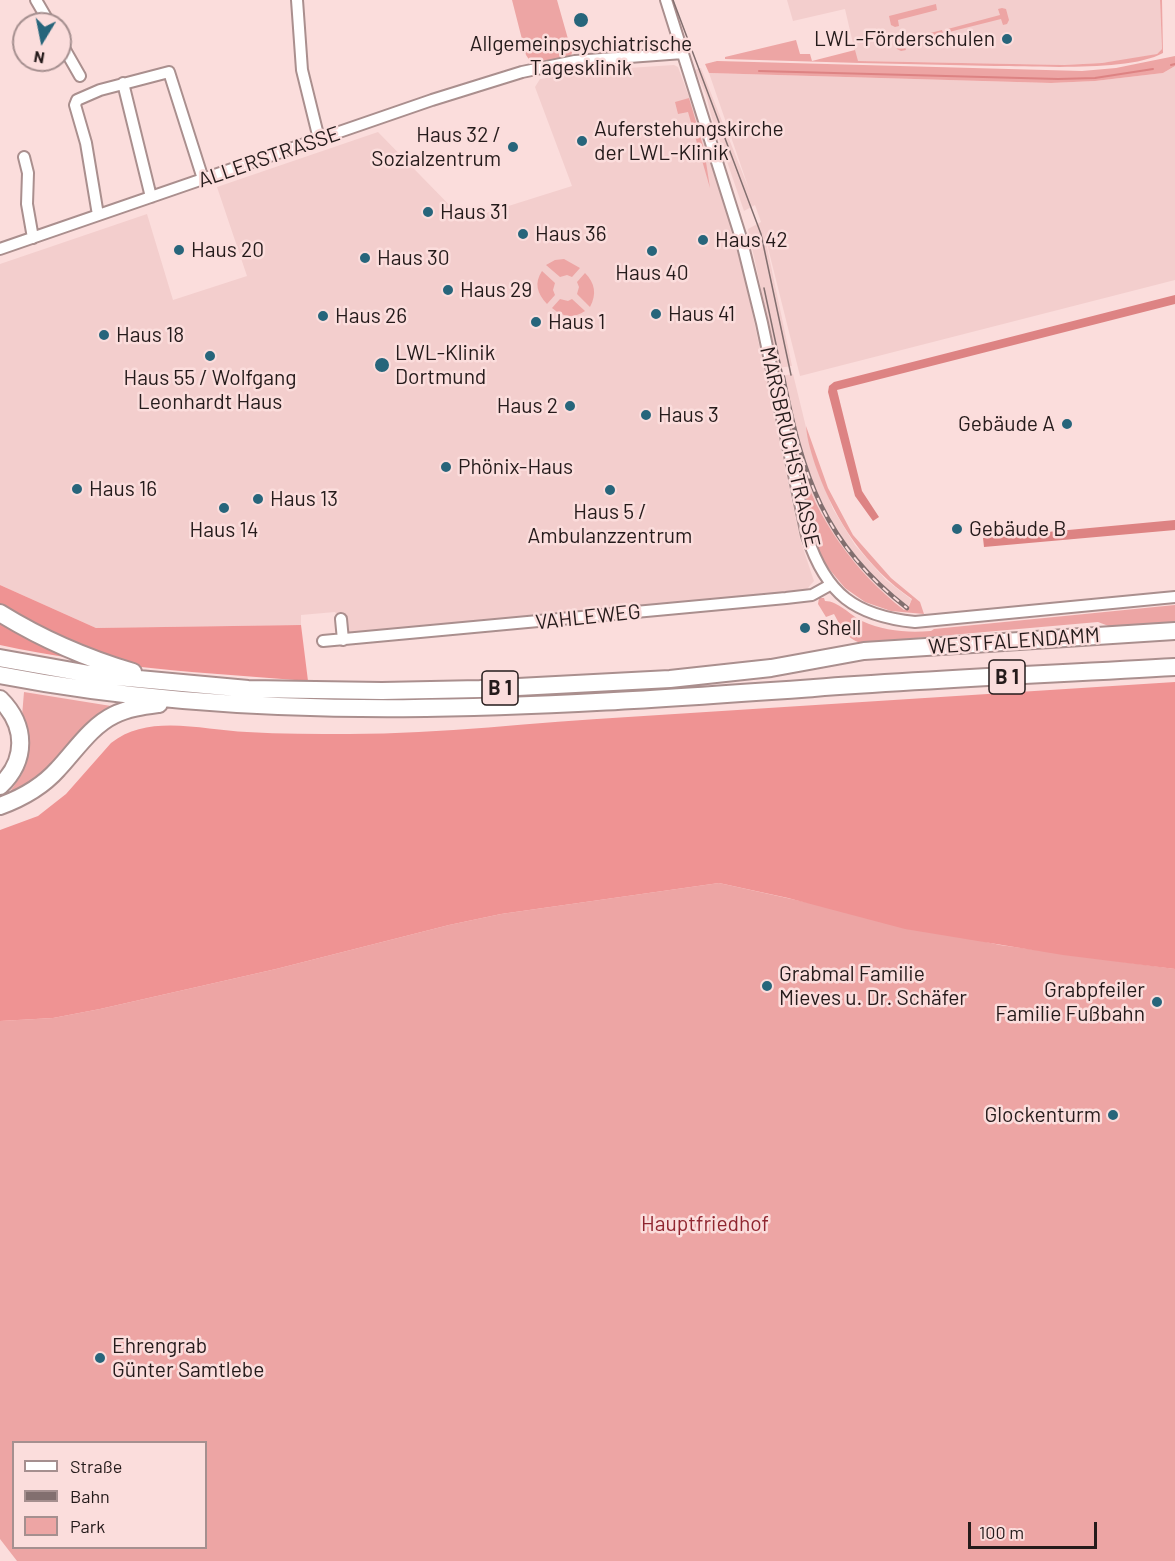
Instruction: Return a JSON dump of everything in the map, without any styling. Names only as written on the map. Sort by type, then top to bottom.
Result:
[{"type":"highway","points":[[0,613],[60,646],[88,658],[168,683]]},
{"type":"highway","name":"WESTFALENDAMM","points":[[168,683],[277,691],[536,687],[670,679],[752,671],[853,653],[1175,631]]},
{"type":"highway","name":"B 1","points":[[0,658],[95,675],[168,683]]},
{"type":"highway","name":"WESTFALENDAMM","points":[[177,701],[259,706],[365,708],[536,705],[1175,667]]},
{"type":"highway","name":"B 1","points":[[0,675],[57,686],[177,701]]},
{"type":"highway","points":[[0,699],[14,716],[20,742],[15,767],[0,786]]},
{"type":"highway","points":[[0,806],[13,802],[39,787],[57,771],[92,731],[114,714],[177,701]]},
{"type":"street","points":[[297,0],[302,70],[319,139]]},
{"type":"street","name":"MARSBRUCHSTRASSE","points":[[666,0],[741,238],[762,323],[807,536],[817,564],[830,585],[863,610],[895,620],[915,622],[1175,597]]},
{"type":"street","name":"ALLERSTRASSE","points":[[0,249],[522,72],[575,61],[683,53]]},
{"type":"street","points":[[72,62],[80,76]]},
{"type":"street","points":[[98,215],[86,143],[75,110],[77,100],[123,83],[170,72],[203,179]]},
{"type":"street","points":[[123,83],[151,197]]},
{"type":"street","points":[[24,157],[28,173],[27,204],[33,238]]},
{"type":"street","name":"VAHLEWEG","points":[[323,641],[786,598],[812,595],[830,585]]},
{"type":"street","points":[[341,619],[343,640]]},
{"type":"shaded area","name":"LWL-Förderschulen","points":[[787,0],[1160,0],[1162,49],[1157,54],[1140,58],[1064,65],[857,61],[845,9],[793,21]]},
{"type":"shaded area","name":"LWL-Klinik Dortmund","points":[[674,65],[678,67],[731,212],[800,539],[814,581],[806,590],[740,599],[351,635],[335,612],[301,615],[301,625],[96,628],[0,585],[0,264],[147,214],[173,300],[247,276],[217,187],[378,132],[464,220],[572,186],[535,87],[540,79],[598,70]]},
{"type":"shaded area","points":[[1175,66],[1175,280],[800,376],[763,228],[792,366],[778,368],[748,229],[761,222],[755,205],[744,211],[706,95],[695,70],[701,68],[750,192],[709,73],[1051,83],[1095,81],[1163,73]]},
{"type":"shaded area","points":[[1175,295],[1175,304],[837,390],[862,491],[879,517],[873,521],[855,496],[828,392],[829,386],[834,382]]},
{"type":"shaded area","points":[[793,374],[814,460],[833,509],[855,545],[886,580],[912,600],[905,610],[879,589],[847,555],[810,491],[794,444],[780,376]]},
{"type":"shaded area","points":[[1175,520],[1175,530],[984,547],[983,538]]},
{"type":"shaded area","points":[[0,585],[96,628],[301,625],[308,681],[115,664],[0,645]]},
{"type":"shaded area","points":[[1175,682],[1175,969],[1063,955],[905,929],[788,898],[719,883],[501,914],[100,1009],[53,1018],[0,1021],[0,830],[38,816],[66,794],[111,743],[142,728],[176,726],[298,734],[419,732]]},
{"type":"green space","points":[[512,0],[557,0],[570,46],[573,49],[571,56],[535,63],[530,61],[526,55]]},
{"type":"green space","points":[[1160,0],[1162,0],[1163,53],[1128,63],[1057,67],[725,59],[725,57],[796,40],[800,54],[810,54],[812,61],[855,50],[858,61],[1064,65],[1102,63],[1157,54],[1162,49]]},
{"type":"green space","points":[[936,4],[937,10],[898,20],[899,26],[891,25],[889,16]]},
{"type":"green space","points":[[998,9],[1006,9],[1009,20],[1007,24],[1003,25],[1001,19],[945,33],[944,30],[1000,15]]},
{"type":"green space","points":[[942,30],[943,33],[904,44],[906,50],[897,49],[895,40],[897,35],[901,34],[903,40]]},
{"type":"green space","points":[[1175,56],[1175,66],[1163,73],[1095,81],[1051,83],[709,73],[705,64],[717,61],[1082,71],[1116,68]]},
{"type":"green space","points":[[689,98],[704,149],[710,188],[688,112],[678,114],[675,102]]},
{"type":"green space","points":[[564,259],[580,268],[572,277],[567,275],[560,277],[546,265],[555,260]]},
{"type":"green space","points":[[542,271],[555,283],[553,290],[555,295],[547,304],[538,288],[538,280]]},
{"type":"green space","points":[[585,273],[594,289],[594,298],[590,307],[577,294],[579,287],[577,282]]},
{"type":"green space","points":[[560,299],[568,301],[572,299],[585,311],[572,316],[560,313],[552,308]]},
{"type":"green space","points":[[778,379],[781,379],[799,460],[827,524],[869,579],[904,610],[909,606],[912,599],[880,573],[854,542],[833,508],[817,470],[806,426],[828,488],[853,535],[891,578],[920,602],[924,614],[891,611],[865,602],[845,588],[824,563],[812,536]]},
{"type":"green space","points":[[819,598],[835,603],[870,624],[887,629],[913,632],[1175,605],[1175,625],[1114,628],[1098,622],[860,643],[847,635],[834,614],[826,617],[818,604]]},
{"type":"green space","points":[[24,692],[111,706],[83,729],[38,778],[7,796],[22,774],[27,742],[22,716]]},
{"type":"green space","name":"Hauptfriedhof","points":[[719,883],[1000,945],[1175,969],[1175,1561],[17,1561],[0,1539],[0,1021],[53,1018],[100,1009],[276,969],[501,914]]},
{"type":"waterway","points":[[1171,65],[1175,64]]},
{"type":"waterway","points":[[759,71],[1058,79],[1095,78],[1153,69]]},
{"type":"tram line","points":[[673,0],[761,234],[791,375]]},
{"type":"tram line","points":[[764,288],[783,377]]},
{"type":"railway","points":[[783,377],[799,446],[821,505],[836,532],[855,558],[878,583],[907,608]]},
{"type":"place","name":"Allgemeinpsychiatrische Tagesklinik","points":[[581,20]]},
{"type":"place","name":"LWL-Förderschulen","points":[[1007,39]]},
{"type":"place","name":"Auferstehungskirche der LWL-Klinik","points":[[582,141]]},
{"type":"place","name":"Haus 32 / Sozialzentrum","points":[[513,147]]},
{"type":"place","name":"Haus 31","points":[[428,212]]},
{"type":"place","name":"Haus 36","points":[[523,234]]},
{"type":"place","name":"Haus 42","points":[[703,240]]},
{"type":"place","name":"Haus 20","points":[[179,250]]},
{"type":"place","name":"Haus 40","points":[[652,251]]},
{"type":"place","name":"Haus 30","points":[[365,258]]},
{"type":"place","name":"Haus 29","points":[[448,290]]},
{"type":"place","name":"Haus 41","points":[[656,314]]},
{"type":"place","name":"Haus 26","points":[[323,316]]},
{"type":"place","name":"Haus 1","points":[[536,322]]},
{"type":"place","name":"Haus 18","points":[[104,335]]},
{"type":"place","name":"Haus 55 / Wolfgang Leonhardt Haus","points":[[210,356]]},
{"type":"place","name":"LWL-Klinik Dortmund","points":[[382,365]]},
{"type":"place","name":"Haus 2","points":[[570,406]]},
{"type":"place","name":"Haus 3","points":[[646,415]]},
{"type":"place","name":"Gebäude A","points":[[1067,424]]},
{"type":"place","name":"Phönix-Haus","points":[[446,467]]},
{"type":"place","name":"Haus 16","points":[[77,489]]},
{"type":"place","name":"Haus 5 / Ambulanzzentrum","points":[[610,490]]},
{"type":"place","name":"Haus 13","points":[[258,499]]},
{"type":"place","name":"Haus 14","points":[[224,508]]},
{"type":"place","name":"Gebäude B","points":[[957,529]]},
{"type":"place","name":"Shell","points":[[805,628]]},
{"type":"place","name":"Grabmal Familie Mieves u. Dr. Schäfer","points":[[767,986]]},
{"type":"place","name":"Grabpfeiler Familie Fußbahn","points":[[1157,1002]]},
{"type":"place","name":"Glockenturm","points":[[1113,1115]]},
{"type":"place","name":"Ehrengrab Günter Samtlebe","points":[[100,1358]]}]
